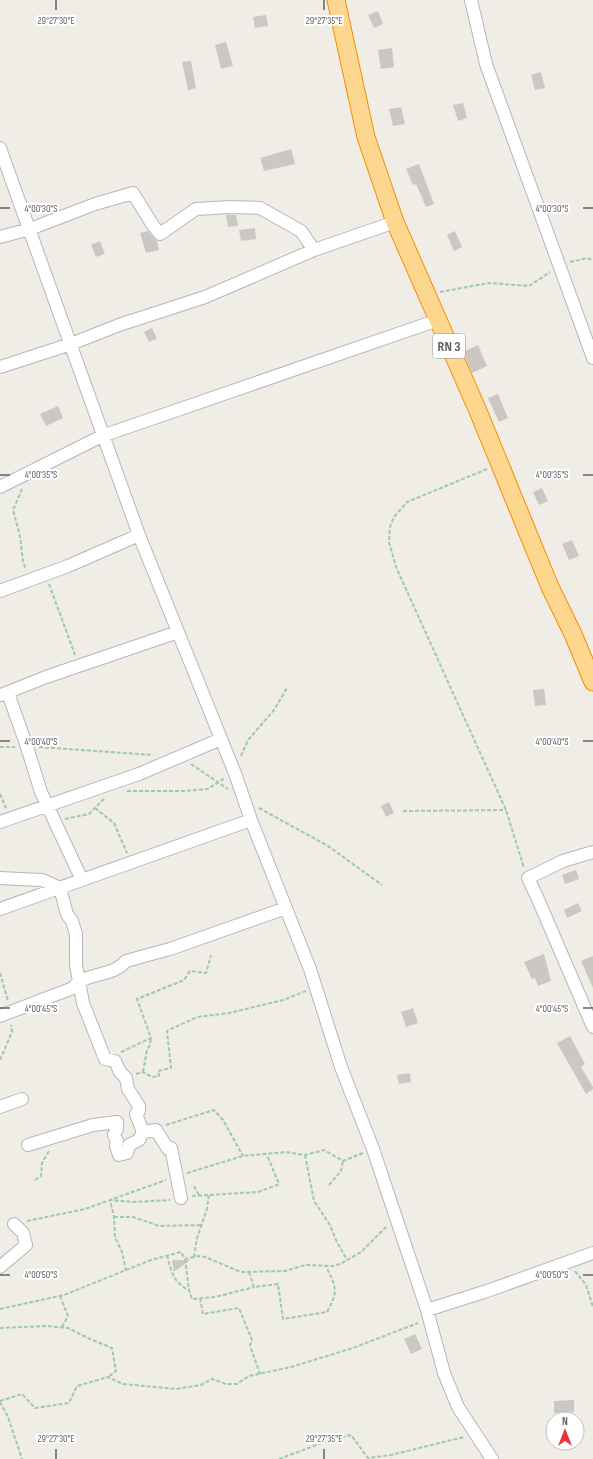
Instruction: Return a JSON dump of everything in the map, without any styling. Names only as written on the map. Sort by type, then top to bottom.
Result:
[{"type":"highway","name":"RN 3","points":[[336,0],[366,137],[394,222],[427,294],[550,587],[593,682]]},
{"type":"street","points":[[471,0],[486,64],[510,136],[534,192],[593,358]]},
{"type":"street","points":[[0,148],[2,162],[30,229],[102,436],[139,535],[234,771],[251,820],[316,988],[342,1067],[429,1315],[444,1373],[458,1407],[492,1459]]},
{"type":"street","points":[[0,237],[30,229],[96,204],[133,193],[160,234],[196,209],[230,207],[260,208],[301,231],[314,250]]},
{"type":"street","points":[[0,368],[71,344],[119,325],[205,297],[314,250],[394,222]]},
{"type":"street","points":[[0,487],[102,436],[438,320]]},
{"type":"street","points":[[0,591],[68,566],[139,535]]},
{"type":"street","points":[[82,880],[41,792],[27,747],[4,694],[46,677],[178,632]]},
{"type":"street","points":[[0,822],[139,774],[221,738]]},
{"type":"street","points":[[0,909],[251,820]]},
{"type":"street","points":[[593,852],[563,861],[528,878],[593,1028]]},
{"type":"street","points":[[0,878],[42,880],[60,888]]},
{"type":"street","points":[[60,888],[66,914],[72,920],[76,934],[75,948],[78,982],[91,1027],[106,1059],[115,1061],[120,1072],[126,1078],[128,1089],[139,1106],[139,1111],[136,1114],[144,1132]]},
{"type":"street","points":[[0,1016],[72,988],[78,982],[105,974],[122,966],[126,961],[170,949],[286,908]]},
{"type":"street","points":[[0,1107],[22,1099]]},
{"type":"street","points":[[28,1145],[52,1136],[93,1125],[117,1122],[117,1129],[114,1135],[119,1155],[127,1153],[129,1145],[139,1140],[144,1132],[156,1130],[168,1149],[171,1148],[181,1198]]},
{"type":"street","points":[[0,1267],[26,1245],[23,1234],[14,1224]]},
{"type":"street","points":[[429,1315],[487,1291],[593,1253]]},
{"type":"path","points":[[427,294],[489,283],[528,286],[560,265],[587,258],[593,260]]},
{"type":"path","points":[[499,464],[407,502],[394,517],[390,527],[390,542],[396,567],[506,810],[528,878]]},
{"type":"path","points":[[121,791],[184,792],[208,789],[218,783],[234,771],[248,740],[274,710],[287,688]]},
{"type":"path","points":[[0,747],[27,747],[157,755]]},
{"type":"path","points":[[180,756],[245,800],[328,846],[382,885]]},
{"type":"path","points":[[0,794],[7,810],[0,809]]},
{"type":"path","points":[[54,819],[70,819],[89,814],[110,796]]},
{"type":"path","points":[[95,808],[114,823],[132,862]]},
{"type":"path","points":[[403,811],[506,810]]},
{"type":"path","points":[[143,1072],[151,1038],[137,999],[184,980],[190,971],[206,973],[211,955]]},
{"type":"path","points":[[126,1078],[143,1072],[152,1077],[159,1076],[158,1071],[171,1068],[167,1031],[198,1016],[229,1013],[283,1000],[316,988]]},
{"type":"path","points":[[106,1059],[151,1038]]},
{"type":"path","points":[[156,1130],[171,1122],[214,1110],[227,1126],[243,1156]]},
{"type":"path","points":[[34,1180],[41,1176],[42,1163],[51,1146],[52,1136]]},
{"type":"path","points":[[126,1270],[122,1252],[115,1237],[114,1217],[110,1200],[160,1201],[209,1194],[258,1192],[279,1184],[267,1154]]},
{"type":"path","points":[[305,1155],[314,1201],[330,1225],[347,1260]]},
{"type":"path","points":[[329,1186],[341,1171],[343,1161]]},
{"type":"path","points":[[194,1186],[199,1195]]},
{"type":"path","points":[[194,1257],[197,1238],[207,1210],[209,1194]]},
{"type":"path","points":[[184,1259],[205,1256],[236,1271],[249,1272],[285,1272],[305,1265],[326,1266],[340,1264],[361,1252],[395,1216]]},
{"type":"path","points":[[114,1217],[133,1217],[159,1226],[202,1225]]},
{"type":"path","points":[[0,1309],[60,1296],[151,1260],[181,1252],[184,1259],[192,1299],[234,1293],[254,1287],[278,1284],[283,1319],[327,1312],[336,1296],[334,1284],[326,1266]]},
{"type":"path","points":[[167,1255],[172,1275],[182,1287],[189,1290]]},
{"type":"path","points":[[568,1263],[586,1285],[593,1307]]},
{"type":"path","points":[[249,1272],[254,1287]]},
{"type":"path","points":[[60,1296],[68,1316],[62,1327]]},
{"type":"path","points":[[200,1298],[203,1314],[239,1308],[252,1340],[250,1346],[260,1374]]},
{"type":"path","points":[[108,1377],[123,1384],[176,1389],[201,1385],[212,1379],[226,1384],[237,1384],[249,1376],[353,1348],[398,1330],[429,1315]]},
{"type":"path","points":[[0,1328],[47,1326],[68,1328],[112,1348],[116,1371],[108,1377],[77,1386],[69,1403],[35,1408],[22,1394],[0,1401],[8,1417],[22,1459]]},
{"type":"path","points":[[279,1459],[330,1440],[350,1435],[368,1458],[391,1455],[476,1434]]},
{"type":"building","points":[[378,11],[383,24],[374,28],[368,15]]},
{"type":"building","points":[[266,15],[268,26],[255,28],[253,17]]},
{"type":"building","points":[[226,42],[233,66],[221,69],[215,45]]},
{"type":"building","points":[[392,48],[394,67],[381,69],[378,50]]},
{"type":"building","points":[[191,61],[196,88],[188,90],[182,62]]},
{"type":"building","points":[[541,72],[545,88],[535,90],[531,75]]},
{"type":"building","points":[[463,103],[467,118],[458,121],[453,105]]},
{"type":"building","points":[[401,107],[405,124],[393,126],[389,109]]},
{"type":"building","points":[[291,149],[295,164],[264,171],[260,158]]},
{"type":"building","points":[[419,164],[434,204],[426,207],[416,184],[413,185],[406,169]]},
{"type":"building","points":[[226,215],[236,215],[238,226],[228,227]]},
{"type":"building","points":[[255,228],[256,239],[241,241],[239,230]]},
{"type":"building","points":[[148,231],[157,241],[159,250],[146,253],[140,233]]},
{"type":"building","points":[[455,231],[462,247],[454,251],[447,235]]},
{"type":"building","points":[[100,241],[105,254],[96,257],[91,245]]},
{"type":"building","points":[[152,328],[157,339],[149,342],[144,332]]},
{"type":"building","points":[[478,345],[487,366],[472,373],[463,352]]},
{"type":"building","points":[[498,394],[508,418],[499,422],[488,398]]},
{"type":"building","points":[[58,406],[63,418],[46,426],[40,414]]},
{"type":"building","points":[[542,488],[548,501],[539,505],[533,492]]},
{"type":"building","points":[[572,540],[579,556],[569,560],[562,544]]},
{"type":"building","points":[[544,689],[546,705],[535,706],[533,690]]},
{"type":"building","points":[[389,802],[394,813],[386,817],[381,806]]},
{"type":"building","points":[[576,870],[579,879],[565,884],[562,875]]},
{"type":"building","points":[[578,903],[582,911],[567,918],[564,910]]},
{"type":"building","points":[[544,954],[551,981],[538,986],[535,978],[532,979],[524,962]]},
{"type":"building","points":[[593,956],[593,988],[581,961]]},
{"type":"building","points":[[413,1008],[418,1023],[406,1027],[401,1012]]},
{"type":"building","points":[[570,1036],[585,1064],[581,1067],[593,1087],[593,1089],[586,1094],[557,1043]]},
{"type":"building","points":[[410,1073],[411,1082],[399,1084],[397,1075]]},
{"type":"building","points":[[172,1260],[190,1260],[174,1272]]},
{"type":"building","points":[[415,1334],[422,1349],[411,1354],[404,1339]]},
{"type":"building","points":[[574,1400],[574,1411],[554,1411],[554,1401]]}]
